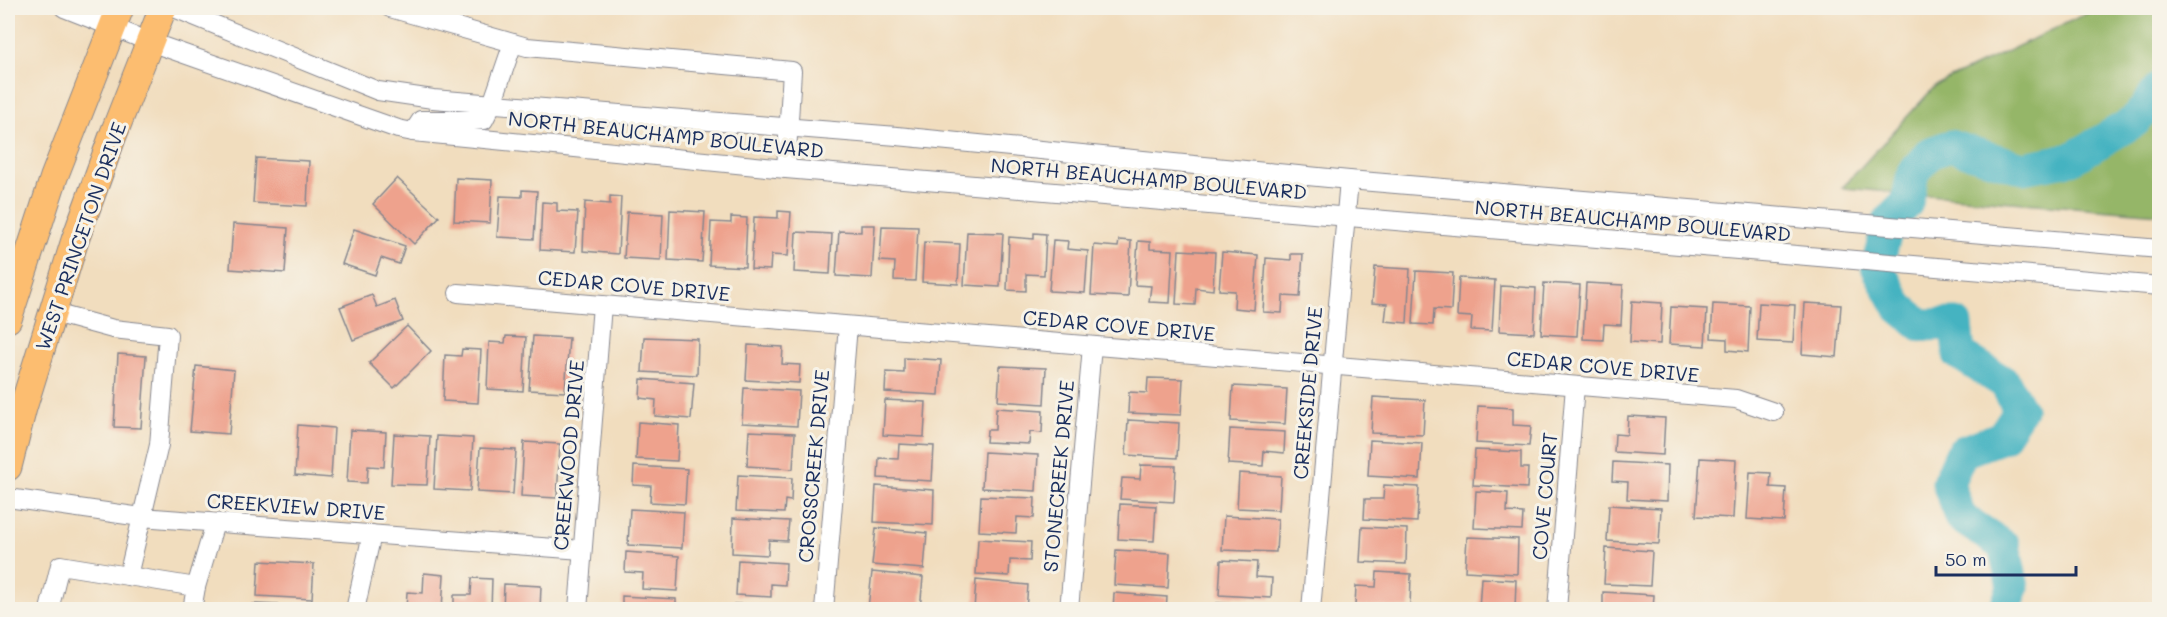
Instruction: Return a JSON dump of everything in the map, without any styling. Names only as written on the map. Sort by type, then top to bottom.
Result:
[{"type":"highway","name":"WEST PRINCETON DRIVE","points":[[8,467],[23,408],[75,240],[163,8]]},
{"type":"highway","name":"WEST PRINCETON DRIVE","points":[[8,319],[54,177],[116,17]]},
{"type":"street","name":"NORTH BEAUCHAMP BOULEVARD","points":[[64,8],[116,17],[150,42],[398,129],[413,132],[786,169],[2152,285]]},
{"type":"street","name":"NORTH BEAUCHAMP BOULEVARD","points":[[174,8],[378,91],[433,99],[897,136],[1349,180],[2154,248]]},
{"type":"street","points":[[390,8],[527,47],[792,70],[786,169]]},
{"type":"street","points":[[413,132],[421,120],[484,120],[492,104],[513,43]]},
{"type":"street","name":"CREEKSIDE DRIVE","points":[[1311,609],[1349,180]]},
{"type":"street","name":"CEDAR COVE DRIVE","points":[[458,293],[1736,399],[1774,412]]},
{"type":"street","name":"CREEKWOOD DRIVE","points":[[578,609],[602,305]]},
{"type":"street","points":[[54,313],[113,329],[168,335],[159,445],[128,576]]},
{"type":"street","name":"CROSSCREEK DRIVE","points":[[824,609],[848,326]]},
{"type":"street","name":"STONECREEK DRIVE","points":[[1069,609],[1092,346]]},
{"type":"street","name":"COVE COURT","points":[[1557,609],[1575,386]]},
{"type":"street","name":"CREEKVIEW DRIVE","points":[[8,498],[141,517],[582,550]]},
{"type":"street","points":[[192,609],[196,587],[215,523]]},
{"type":"street","points":[[355,609],[372,534]]},
{"type":"street","points":[[49,609],[60,565],[196,587]]},
{"type":"green space","points":[[2098,8],[2159,8],[2159,214],[1842,188],[1936,85]]},
{"type":"building","points":[[256,158],[309,161],[307,206],[253,203]]},
{"type":"building","points":[[397,178],[439,217],[414,244],[373,204]]},
{"type":"building","points":[[456,178],[492,180],[490,223],[454,221]]},
{"type":"building","points":[[522,190],[537,191],[534,239],[497,237],[500,196],[522,197]]},
{"type":"building","points":[[610,196],[621,197],[618,254],[583,251],[585,202],[610,204]]},
{"type":"building","points":[[542,202],[557,203],[557,211],[578,212],[575,252],[540,250]]},
{"type":"building","points":[[670,210],[705,212],[702,262],[668,260]]},
{"type":"building","points":[[778,211],[791,212],[788,256],[771,255],[770,270],[751,269],[754,217],[778,218]]},
{"type":"building","points":[[627,212],[663,214],[661,260],[624,258]]},
{"type":"building","points":[[731,217],[747,218],[745,267],[709,265],[711,222],[731,223]]},
{"type":"building","points":[[233,224],[288,228],[285,273],[230,269]]},
{"type":"building","points":[[861,225],[875,225],[872,278],[836,276],[839,231],[861,232]]},
{"type":"building","points":[[882,226],[918,227],[915,281],[894,280],[895,262],[880,261]]},
{"type":"building","points":[[354,229],[405,246],[399,264],[381,258],[375,275],[342,264]]},
{"type":"building","points":[[796,232],[832,234],[830,274],[794,272]]},
{"type":"building","points":[[967,232],[1003,233],[1000,287],[964,285]]},
{"type":"building","points":[[1034,233],[1046,234],[1044,275],[1026,274],[1026,291],[1007,290],[1009,237],[1034,239]]},
{"type":"building","points":[[1053,240],[1068,241],[1067,249],[1088,251],[1085,293],[1049,291]]},
{"type":"building","points":[[1119,240],[1131,241],[1128,297],[1091,295],[1094,245],[1118,247]]},
{"type":"building","points":[[1138,241],[1150,242],[1150,249],[1173,250],[1170,303],[1149,302],[1151,286],[1135,285]]},
{"type":"building","points":[[924,242],[960,244],[958,284],[922,282]]},
{"type":"building","points":[[1179,250],[1215,252],[1213,290],[1196,288],[1195,305],[1176,304]]},
{"type":"building","points":[[1222,252],[1258,255],[1254,310],[1234,308],[1235,291],[1219,290]]},
{"type":"building","points":[[1291,254],[1303,254],[1300,297],[1283,296],[1282,313],[1263,312],[1266,258],[1291,260]]},
{"type":"building","points":[[1375,267],[1410,269],[1407,323],[1385,321],[1387,304],[1372,303]]},
{"type":"building","points":[[1416,271],[1453,273],[1451,310],[1434,309],[1433,325],[1413,324]]},
{"type":"building","points":[[1459,278],[1495,280],[1492,331],[1471,330],[1472,317],[1457,316]]},
{"type":"building","points":[[1544,283],[1580,285],[1577,336],[1541,334]]},
{"type":"building","points":[[1586,283],[1623,285],[1621,325],[1604,324],[1603,340],[1583,339]]},
{"type":"building","points":[[1501,286],[1536,288],[1534,333],[1499,331]]},
{"type":"building","points":[[372,295],[377,307],[395,300],[403,321],[353,340],[340,307]]},
{"type":"building","points":[[1632,301],[1662,303],[1660,344],[1630,342]]},
{"type":"building","points":[[1759,303],[1795,305],[1793,343],[1757,341]]},
{"type":"building","points":[[1805,303],[1841,305],[1837,357],[1802,354]]},
{"type":"building","points":[[1713,304],[1750,306],[1748,352],[1727,350],[1727,339],[1711,338]]},
{"type":"building","points":[[1671,307],[1707,309],[1705,346],[1669,344]]},
{"type":"building","points":[[407,326],[431,351],[394,388],[369,363]]},
{"type":"building","points":[[506,336],[526,337],[523,391],[487,389],[489,342],[505,343]]},
{"type":"building","points":[[533,336],[569,338],[565,392],[529,390]]},
{"type":"building","points":[[644,337],[698,339],[697,375],[642,372]]},
{"type":"building","points":[[748,345],[783,347],[782,364],[800,365],[799,383],[746,380]]},
{"type":"building","points":[[462,349],[481,350],[478,403],[443,401],[445,355],[461,356]]},
{"type":"building","points":[[118,354],[146,356],[141,428],[114,427]]},
{"type":"building","points":[[904,358],[941,360],[939,395],[885,392],[886,372],[904,373]]},
{"type":"building","points":[[196,366],[234,370],[229,434],[190,431]]},
{"type":"building","points":[[1000,366],[1046,368],[1044,404],[998,401]]},
{"type":"building","points":[[1148,378],[1183,379],[1181,415],[1128,413],[1129,392],[1147,393]]},
{"type":"building","points":[[641,379],[694,383],[691,419],[655,416],[656,400],[640,398]]},
{"type":"building","points":[[1233,386],[1287,389],[1285,424],[1231,421]]},
{"type":"building","points":[[744,388],[799,391],[797,426],[742,423]]},
{"type":"building","points":[[1373,397],[1425,400],[1423,435],[1371,433]]},
{"type":"building","points":[[885,400],[926,402],[924,437],[883,435]]},
{"type":"building","points":[[1478,406],[1513,408],[1513,425],[1531,426],[1529,446],[1476,443]]},
{"type":"building","points":[[996,408],[1043,411],[1042,433],[1030,432],[1029,444],[986,442],[987,430],[995,430]]},
{"type":"building","points":[[1628,416],[1665,418],[1663,455],[1614,452],[1615,434],[1627,435]]},
{"type":"building","points":[[1128,420],[1179,423],[1177,458],[1126,455]]},
{"type":"building","points":[[638,422],[679,425],[677,461],[636,459]]},
{"type":"building","points":[[298,425],[334,428],[331,478],[295,475]]},
{"type":"building","points":[[1230,429],[1285,432],[1284,453],[1264,451],[1263,466],[1228,464]]},
{"type":"building","points":[[350,430],[386,432],[384,467],[368,466],[367,483],[347,482]]},
{"type":"building","points":[[749,431],[795,433],[793,469],[747,466]]},
{"type":"building","points":[[394,434],[430,436],[427,485],[391,484]]},
{"type":"building","points":[[437,436],[473,438],[470,491],[434,489]]},
{"type":"building","points":[[1370,440],[1422,443],[1420,479],[1368,476]]},
{"type":"building","points":[[524,442],[560,444],[557,498],[521,496]]},
{"type":"building","points":[[899,444],[934,446],[932,481],[878,478],[879,458],[898,459]]},
{"type":"building","points":[[480,448],[516,450],[513,494],[477,492]]},
{"type":"building","points":[[1475,450],[1521,452],[1521,468],[1528,468],[1527,488],[1473,485]]},
{"type":"building","points":[[984,452],[1038,455],[1036,491],[982,488]]},
{"type":"building","points":[[1700,458],[1736,460],[1733,518],[1696,516]]},
{"type":"building","points":[[1613,462],[1668,465],[1667,501],[1627,499],[1628,482],[1612,481]]},
{"type":"building","points":[[1141,465],[1176,466],[1174,502],[1120,499],[1122,478],[1140,479]]},
{"type":"building","points":[[634,466],[687,469],[685,504],[650,502],[651,486],[633,485]]},
{"type":"building","points":[[1750,472],[1771,473],[1770,487],[1786,488],[1784,521],[1747,519]]},
{"type":"building","points":[[1239,473],[1281,476],[1279,510],[1237,508]]},
{"type":"building","points":[[738,475],[792,478],[791,501],[785,500],[784,513],[736,511]]},
{"type":"building","points":[[1384,485],[1419,487],[1417,522],[1364,519],[1365,499],[1383,499]]},
{"type":"building","points":[[876,486],[934,490],[933,525],[874,522]]},
{"type":"building","points":[[1476,491],[1508,493],[1507,512],[1523,513],[1522,530],[1474,528]]},
{"type":"building","points":[[981,496],[1035,498],[1034,518],[1017,517],[1016,533],[979,531]]},
{"type":"building","points":[[1120,504],[1156,506],[1154,541],[1118,539]]},
{"type":"building","points":[[1609,505],[1661,508],[1659,544],[1607,541]]},
{"type":"building","points":[[630,509],[684,512],[682,548],[628,545]]},
{"type":"building","points":[[1224,516],[1278,519],[1276,552],[1222,550]]},
{"type":"building","points":[[733,518],[789,521],[787,541],[769,540],[768,555],[732,553]]},
{"type":"building","points":[[1362,527],[1407,529],[1406,564],[1360,562]]},
{"type":"building","points":[[876,528],[927,533],[924,569],[872,565]]},
{"type":"building","points":[[1467,537],[1518,539],[1517,574],[1465,571]]},
{"type":"building","points":[[978,539],[1031,542],[1030,561],[1010,560],[1009,576],[976,574]]},
{"type":"building","points":[[1606,548],[1652,551],[1650,586],[1604,584]]},
{"type":"building","points":[[1116,550],[1170,553],[1168,588],[1114,585]]},
{"type":"building","points":[[626,552],[679,556],[677,591],[642,589],[643,573],[625,572]]},
{"type":"building","points":[[738,560],[786,563],[785,585],[771,584],[771,597],[736,595]]},
{"type":"building","points":[[1221,560],[1257,562],[1256,577],[1272,578],[1271,598],[1219,595]]},
{"type":"building","points":[[259,561],[314,564],[312,599],[257,596]]},
{"type":"building","points":[[872,572],[923,577],[920,610],[868,608]]},
{"type":"building","points":[[1377,572],[1411,574],[1410,608],[1355,606],[1356,586],[1376,587]]},
{"type":"building","points":[[424,573],[444,575],[442,610],[406,610],[407,592],[423,593]]},
{"type":"building","points":[[472,578],[492,579],[491,610],[454,610],[454,595],[471,595]]},
{"type":"building","points":[[1481,578],[1516,580],[1515,610],[1479,610]]},
{"type":"building","points":[[976,580],[1028,585],[1026,610],[974,610]]},
{"type":"building","points":[[504,584],[541,586],[540,610],[503,610]]},
{"type":"building","points":[[1603,592],[1654,595],[1653,610],[1603,610]]},
{"type":"building","points":[[1114,593],[1167,597],[1166,610],[1113,610]]},
{"type":"building","points":[[622,596],[676,599],[676,610],[622,610]]},
{"type":"building","points":[[1217,603],[1268,606],[1267,610],[1217,610]]},
{"type":"building","points":[[253,604],[307,606],[307,610],[253,610]]},
{"type":"building","points":[[734,604],[781,606],[781,610],[734,610]]},
{"type":"waterway","points":[[2005,610],[2013,587],[2004,546],[1960,517],[1948,483],[1962,452],[2002,437],[2020,410],[2005,383],[1959,354],[1956,324],[1921,325],[1899,307],[1877,267],[1889,221],[1907,203],[1913,173],[1930,153],[1950,146],[2023,168],[2071,159],[2135,121],[2160,88]]}]
